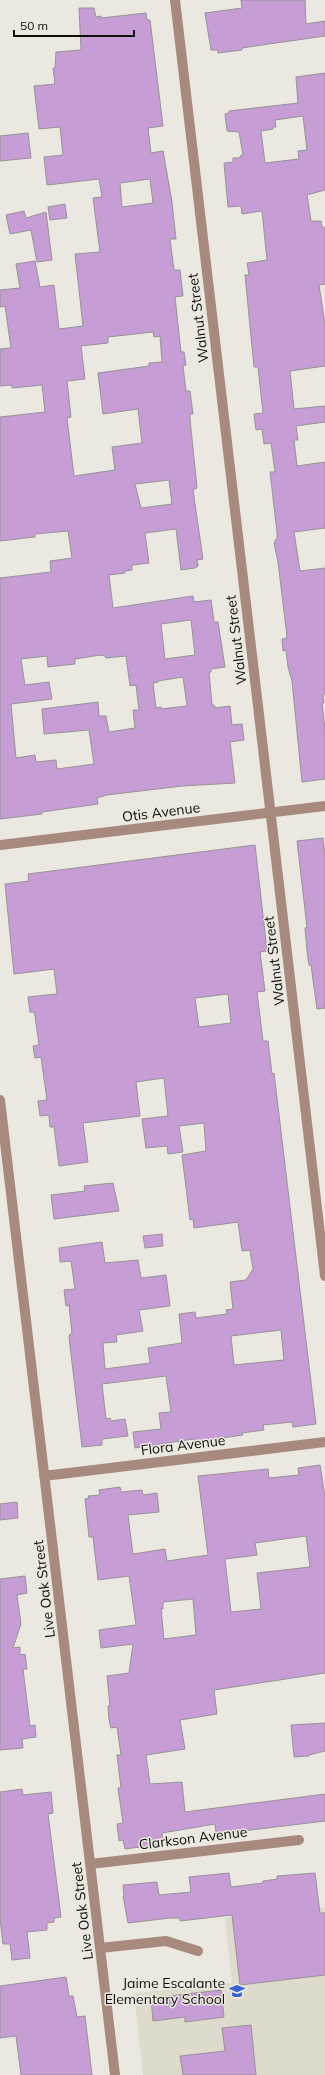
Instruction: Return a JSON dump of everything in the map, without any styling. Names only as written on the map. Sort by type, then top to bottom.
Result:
[{"type":"street","name":"Walnut Street","points":[[175,0],[325,1276]]},
{"type":"street","name":"Otis Avenue","points":[[0,845],[325,806]]},
{"type":"street","name":"Live Oak Street","points":[[0,1100],[115,2075]]},
{"type":"street","name":"Flora Avenue","points":[[44,1476],[325,1442]]},
{"type":"street","name":"Clarkson Avenue","points":[[90,1864],[300,1840]]},
{"type":"street","points":[[100,1948],[166,1941],[198,1951]]},
{"type":"shaded area","name":"Jaime Escalante Elementary School","points":[[325,1907],[325,2075],[143,2075],[134,1993],[232,1983],[225,1918]]},
{"type":"building","points":[[241,0],[305,0],[306,24],[325,21],[325,36],[218,53],[218,50],[211,50],[205,13],[242,8]]},
{"type":"building","points":[[79,8],[94,8],[96,17],[101,16],[101,18],[146,13],[147,20],[150,20],[163,126],[148,128],[151,153],[163,151],[172,202],[176,239],[170,239],[174,270],[180,270],[183,296],[175,297],[181,352],[184,352],[186,365],[183,366],[186,391],[190,391],[193,414],[190,414],[190,419],[197,488],[193,490],[203,559],[197,560],[198,566],[195,568],[181,570],[176,529],[145,533],[149,563],[132,565],[132,570],[125,571],[125,573],[109,575],[113,608],[193,596],[194,602],[211,600],[214,622],[218,622],[225,667],[211,669],[211,672],[209,672],[212,705],[214,705],[215,708],[230,706],[232,725],[242,724],[244,740],[230,742],[235,783],[182,786],[107,795],[97,798],[98,804],[42,812],[42,814],[0,819],[0,578],[51,572],[50,561],[72,558],[68,531],[35,534],[35,537],[0,541],[0,417],[45,412],[42,385],[12,388],[12,385],[0,386],[0,349],[11,348],[5,306],[0,307],[0,290],[20,288],[16,264],[35,261],[40,287],[54,285],[59,329],[83,326],[75,254],[100,252],[93,198],[102,197],[99,179],[47,185],[44,157],[63,155],[60,127],[39,129],[34,86],[55,84],[53,68],[55,68],[56,52],[81,50]],"holes":[[[150,179],[153,203],[122,207],[120,183]],[[153,332],[154,337],[160,336],[162,362],[149,363],[149,366],[98,373],[103,414],[138,409],[142,443],[112,447],[115,470],[74,476],[67,418],[71,417],[67,381],[85,379],[81,346],[108,343],[108,337]],[[169,480],[172,504],[141,508],[135,484]],[[191,620],[195,655],[165,659],[161,624]],[[101,655],[105,656],[106,658],[126,656],[130,686],[136,685],[139,710],[133,710],[135,728],[109,732],[106,716],[99,716],[98,702],[42,709],[44,734],[89,730],[94,764],[57,769],[56,760],[36,762],[35,755],[16,758],[11,704],[52,699],[49,682],[25,685],[21,659],[47,656],[48,667],[75,664],[75,659]],[[183,677],[187,706],[161,709],[161,707],[156,708],[153,683]]]},
{"type":"building","points":[[325,73],[325,190],[307,195],[311,221],[321,221],[322,228],[325,227],[325,284],[319,285],[325,324],[325,366],[290,371],[294,409],[325,406],[325,422],[296,426],[298,440],[294,440],[297,466],[325,462],[325,528],[294,532],[300,571],[325,568],[325,694],[323,695],[324,703],[322,703],[325,729],[325,779],[302,782],[292,681],[288,667],[286,650],[283,651],[282,639],[287,638],[278,562],[274,543],[277,539],[277,532],[270,472],[275,472],[271,443],[264,444],[262,429],[256,430],[254,414],[263,413],[258,367],[254,367],[245,275],[249,275],[247,263],[267,260],[262,211],[242,214],[241,206],[228,207],[224,163],[233,162],[233,158],[240,158],[240,156],[243,155],[239,132],[227,131],[225,114],[229,113],[229,111],[298,103],[296,77]],"holes":[[[303,116],[307,150],[298,151],[299,159],[265,163],[261,131],[276,127],[275,120]]]},
{"type":"building","points":[[28,133],[31,158],[0,161],[0,136]]},
{"type":"building","points":[[65,204],[67,218],[50,220],[48,207]]},
{"type":"building","points":[[24,211],[26,218],[46,212],[52,260],[37,262],[31,230],[10,234],[6,215]]},
{"type":"building","points":[[323,838],[325,855],[325,1008],[317,1009],[311,965],[309,965],[307,951],[305,928],[307,927],[297,841]]},
{"type":"building","points":[[255,845],[267,951],[260,952],[265,991],[257,992],[263,1041],[268,1041],[272,1074],[274,1073],[316,1424],[293,1427],[292,1422],[263,1425],[264,1430],[242,1433],[243,1435],[194,1442],[194,1439],[135,1448],[133,1432],[161,1429],[159,1413],[171,1412],[166,1376],[102,1384],[106,1419],[110,1418],[111,1421],[125,1419],[128,1436],[102,1439],[102,1445],[82,1447],[69,1337],[70,1334],[72,1334],[69,1305],[66,1306],[64,1290],[75,1289],[71,1261],[60,1262],[59,1248],[102,1242],[105,1263],[138,1260],[141,1278],[166,1275],[170,1306],[139,1310],[143,1331],[116,1335],[117,1342],[103,1343],[105,1369],[150,1363],[148,1348],[182,1343],[179,1314],[195,1312],[196,1318],[227,1314],[226,1310],[233,1309],[230,1282],[246,1280],[253,1269],[250,1250],[242,1251],[238,1222],[194,1228],[193,1219],[190,1220],[182,1155],[206,1151],[204,1123],[179,1126],[183,1152],[168,1154],[167,1146],[146,1148],[142,1119],[168,1116],[164,1078],[136,1082],[140,1116],[83,1123],[88,1162],[59,1166],[54,1127],[50,1127],[49,1115],[40,1116],[38,1101],[47,1100],[41,1057],[35,1058],[33,1046],[39,1045],[35,1016],[34,1012],[30,1012],[28,997],[57,994],[54,969],[14,974],[5,884],[29,881],[28,874]],"holes":[[[228,994],[231,1023],[199,1027],[195,998]],[[281,1330],[284,1360],[234,1365],[231,1336]]]},
{"type":"building","points":[[113,1183],[119,1211],[54,1219],[51,1195],[85,1191],[84,1186]]},
{"type":"building","points":[[162,1234],[163,1246],[145,1248],[143,1236]]},
{"type":"building","points":[[320,1465],[325,1497],[325,1673],[214,1690],[217,1714],[180,1720],[185,1749],[146,1755],[150,1784],[182,1782],[185,1812],[325,1794],[325,1821],[216,1834],[215,1824],[162,1833],[163,1844],[125,1849],[123,1840],[119,1841],[117,1824],[123,1823],[118,1788],[121,1788],[117,1755],[121,1755],[117,1727],[111,1728],[109,1720],[108,1706],[110,1706],[107,1676],[129,1673],[133,1644],[101,1648],[99,1630],[136,1625],[129,1576],[98,1580],[93,1537],[89,1537],[85,1499],[89,1498],[88,1496],[100,1495],[99,1490],[120,1487],[121,1492],[142,1490],[143,1495],[157,1493],[159,1512],[128,1515],[133,1554],[165,1549],[167,1561],[208,1555],[198,1476],[268,1469],[269,1478],[299,1475],[298,1468]],"holes":[[[306,1536],[310,1567],[257,1573],[261,1609],[231,1612],[225,1559],[257,1555],[255,1543]],[[193,1599],[196,1635],[164,1639],[161,1609],[163,1609],[163,1602]]]},
{"type":"building","points":[[17,1502],[18,1518],[0,1520],[0,1504]]},
{"type":"building","points":[[25,1576],[27,1593],[17,1595],[21,1624],[13,1648],[20,1647],[20,1655],[25,1654],[27,1669],[23,1669],[30,1726],[35,1725],[36,1737],[22,1739],[23,1748],[0,1750],[0,1579]]},
{"type":"building","points":[[325,1723],[325,1751],[309,1756],[294,1757],[291,1725]]},
{"type":"building","points":[[22,1789],[23,1795],[51,1792],[53,1813],[48,1814],[61,1917],[54,1918],[54,1922],[47,1923],[47,1930],[27,1932],[30,1958],[12,1960],[10,1944],[3,1944],[0,1919],[0,1792]]},
{"type":"building","points":[[229,1873],[231,1887],[263,1883],[263,1881],[277,1879],[277,1876],[315,1873],[320,1913],[325,1913],[325,1975],[240,1985],[232,1915],[180,1921],[180,1918],[170,1918],[128,1923],[123,1896],[123,1885],[157,1882],[159,1895],[191,1892],[189,1877]]},
{"type":"building","points":[[66,1977],[69,1996],[73,1996],[77,2017],[85,2016],[92,2075],[21,2075],[16,2036],[0,2038],[0,1986]]},
{"type":"building","points":[[221,1990],[224,2017],[185,2022],[185,2017],[153,2021],[151,1998]]},
{"type":"building","points":[[251,2025],[256,2075],[183,2075],[180,2056],[225,2051],[222,2028]]},
{"type":"place","name":"Jaime Escalante Elementary School","points":[[237,1991]]}]
